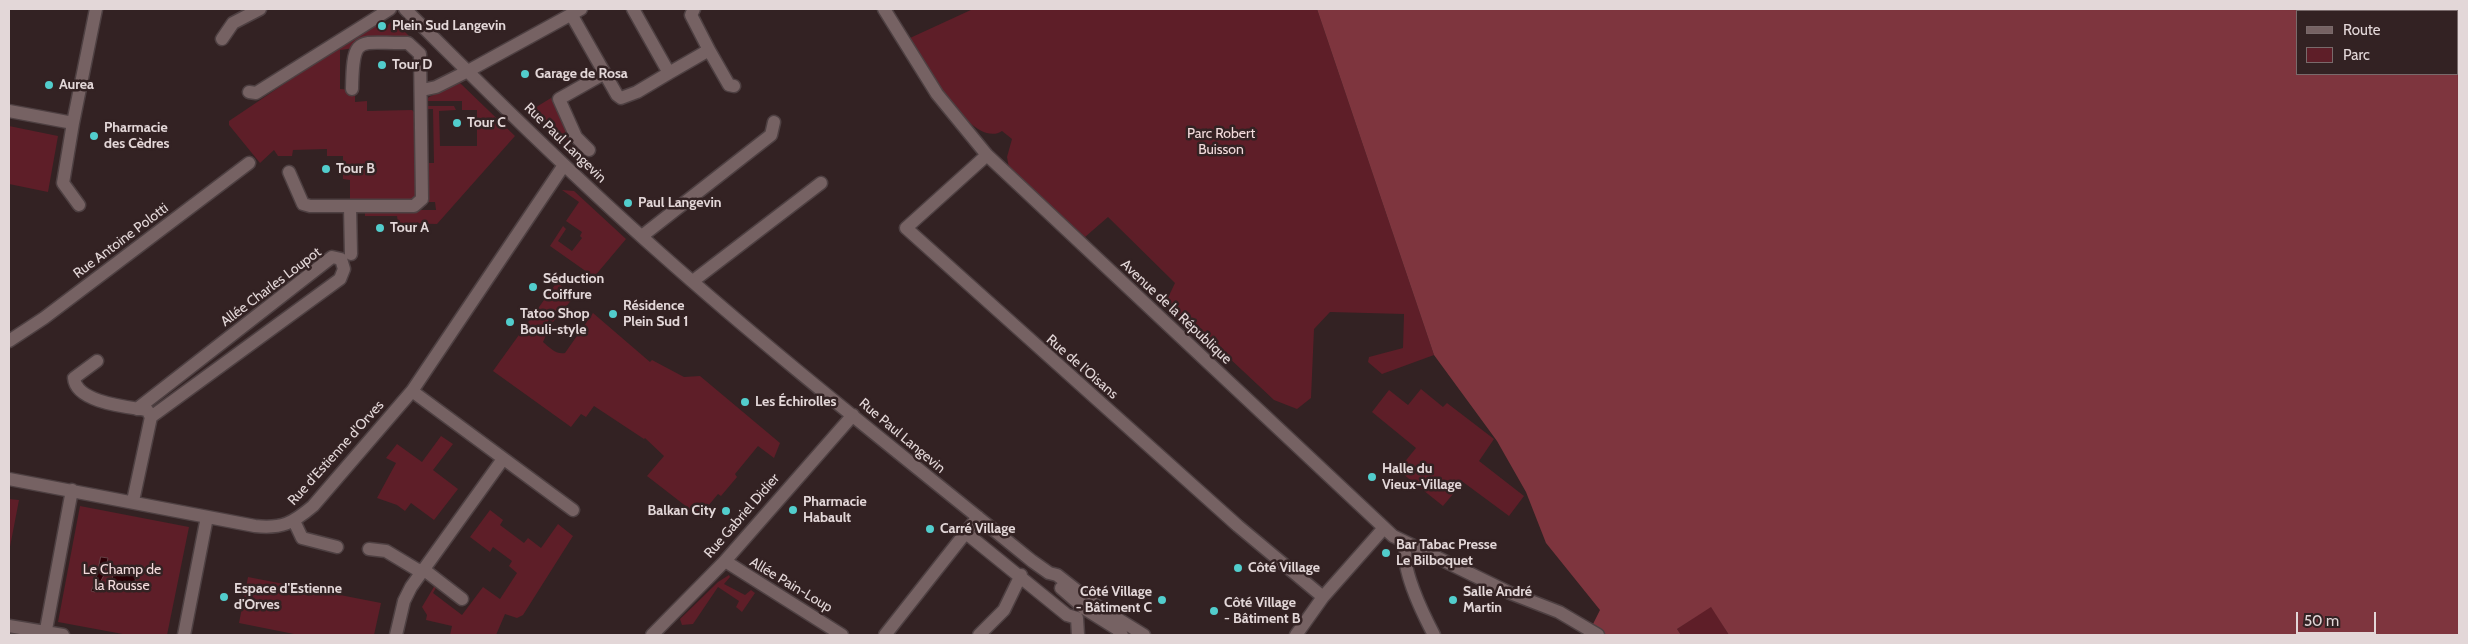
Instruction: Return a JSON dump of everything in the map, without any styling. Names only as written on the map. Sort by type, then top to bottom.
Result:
[{"type":"street","points":[[79,204],[63,183],[96,9]]},
{"type":"street","points":[[222,38],[233,23],[260,9]]},
{"type":"street","points":[[249,92],[256,93],[390,9]]},
{"type":"street","name":"Rue Paul Langevin","points":[[405,9],[564,165],[693,281],[853,415],[1049,573],[1054,583],[1085,610],[1117,629],[1122,635]]},
{"type":"street","points":[[633,9],[669,73]]},
{"type":"street","points":[[694,9],[691,15],[709,50],[729,85],[734,86]]},
{"type":"street","name":"Avenue de la République","points":[[884,9],[938,94],[987,155],[1384,528],[1397,539],[1510,593],[1559,612],[1598,635]]},
{"type":"street","points":[[422,90],[436,87],[468,71],[576,12],[617,95],[625,98],[709,50]]},
{"type":"street","points":[[289,172],[303,204],[310,206],[414,206],[422,199],[422,90],[420,54],[408,43],[365,43],[356,49],[353,59],[352,89]]},
{"type":"street","points":[[589,150],[576,137],[559,99],[605,73]]},
{"type":"street","points":[[9,111],[73,123]]},
{"type":"street","points":[[642,236],[771,135],[774,122]]},
{"type":"street","name":"Rue de l'Oisans","points":[[987,155],[906,228],[1238,526],[1323,596]]},
{"type":"street","name":"Rue Antoine Polotti","points":[[9,341],[44,318],[249,163]]},
{"type":"street","name":"Rue d'Estienne d'Orves","points":[[9,479],[267,527],[294,522],[313,506],[412,391],[564,165]]},
{"type":"street","points":[[693,281],[820,183]]},
{"type":"street","points":[[350,207],[350,254]]},
{"type":"street","name":"Allée Charles Loupot","points":[[137,409],[332,257],[341,259],[344,269],[340,279],[151,417]]},
{"type":"street","points":[[97,361],[74,378],[74,383],[95,400],[147,410],[151,417],[133,501]]},
{"type":"street","points":[[412,391],[573,510]]},
{"type":"street","name":"Rue Gabriel Didier","points":[[652,635],[724,561],[853,415]]},
{"type":"street","points":[[396,635],[404,601],[421,571],[503,459]]},
{"type":"street","points":[[45,634],[72,490]]},
{"type":"street","points":[[184,635],[207,517]]},
{"type":"street","points":[[885,635],[978,517]]},
{"type":"street","points":[[294,522],[302,538],[337,547]]},
{"type":"street","points":[[1296,635],[1323,596],[1384,528]]},
{"type":"street","points":[[966,532],[1021,575],[1067,615],[1085,610]]},
{"type":"street","points":[[1407,544],[1404,554],[1416,596],[1434,635]]},
{"type":"street","points":[[369,548],[386,550],[421,571],[427,572],[462,599]]},
{"type":"street","name":"Allée Pain-Loup","points":[[724,561],[842,635]]},
{"type":"street","points":[[979,635],[1004,610],[1021,575]]},
{"type":"street","points":[[1078,635],[1085,610]]},
{"type":"street","name":"Rue Paul Langevin","points":[[1085,610],[1144,635]]},
{"type":"street","points":[[11,629],[63,635]]},
{"type":"green space","name":"Parc Robert Buisson","points":[[973,9],[1317,9],[1434,355],[1382,374],[1368,362],[1369,357],[1403,348],[1404,314],[1330,312],[1314,329],[1311,398],[1297,409],[1274,400],[1196,327],[1190,324],[1184,325],[1165,304],[1175,283],[1108,217],[1085,237],[1009,168],[1007,157],[1012,139],[1002,131],[990,134],[977,128],[949,100],[910,38]]},
{"type":"green space","points":[[393,20],[411,38],[409,41],[340,50],[340,89],[355,90],[355,102],[367,101],[367,111],[412,110],[414,112],[416,197],[411,201],[350,201],[350,180],[343,179],[343,156],[327,156],[327,149],[293,150],[292,156],[278,156],[274,150],[260,163],[229,125],[229,121],[373,24],[381,32]]},
{"type":"green space","points":[[460,83],[515,136],[437,224],[398,223],[397,216],[365,216],[365,210],[436,210],[435,202],[426,202],[425,163],[434,163],[433,109],[425,109],[425,106],[454,106],[456,110],[439,111],[440,146],[477,146],[477,110],[462,110],[462,101],[425,101],[429,97]]},
{"type":"green space","points":[[551,98],[572,137],[567,141],[533,109]]},
{"type":"green space","points":[[9,126],[58,136],[48,192],[9,184]]},
{"type":"green space","points":[[562,190],[574,191],[626,239],[594,277],[550,246],[563,226],[566,229],[558,241],[572,251],[582,238],[580,236],[582,232],[566,221],[579,202]]},
{"type":"green space","points":[[557,282],[574,297],[553,322],[549,320],[542,329],[547,333],[543,342],[550,348],[559,353],[565,353],[593,313],[650,362],[652,360],[684,377],[700,376],[780,443],[774,458],[758,446],[735,474],[737,477],[721,496],[718,494],[698,518],[696,514],[647,476],[664,456],[645,438],[594,406],[586,417],[581,414],[571,427],[493,371]]},
{"type":"green space","points":[[1421,389],[1443,407],[1447,403],[1494,439],[1479,461],[1524,496],[1509,516],[1463,482],[1443,506],[1398,470],[1416,448],[1372,412],[1389,390],[1408,405]]},
{"type":"green space","points":[[441,436],[453,444],[433,470],[458,489],[434,520],[411,503],[405,511],[397,505],[377,498],[396,463],[386,458],[397,444],[422,462]]},
{"type":"green space","points":[[9,499],[19,500],[9,552]]},
{"type":"green space","name":"Le Champ de la Rousse","points":[[80,506],[189,527],[167,635],[128,635],[58,622]]},
{"type":"green space","points":[[490,510],[503,520],[500,525],[524,543],[528,538],[541,548],[558,524],[573,536],[523,615],[517,618],[505,614],[496,635],[450,635],[452,626],[426,620],[427,615],[422,607],[435,585],[437,586],[433,593],[462,615],[483,587],[500,599],[517,573],[509,566],[512,561],[493,547],[490,552],[470,537]]},
{"type":"green space","points":[[729,575],[730,577],[724,584],[745,595],[751,590],[755,593],[742,612],[736,607],[739,601],[718,587],[693,624],[682,625],[680,619],[718,582]]},
{"type":"green space","points":[[248,577],[381,603],[374,635],[299,635],[239,623]]},
{"type":"green space","points":[[1711,606],[1729,635],[1681,635],[1677,629]]},
{"type":"shaded area","points":[[1317,9],[2459,9],[2459,635],[1729,635],[1711,607],[1677,629],[1681,635],[1605,635],[1593,624],[1600,610],[1546,543],[1526,492],[1497,441],[1434,355]]},
{"type":"shaded area","points":[[101,557],[108,558],[104,575],[95,592],[91,591],[95,583]]},
{"type":"shaded area","points":[[115,566],[137,570],[133,592],[111,588]]},
{"type":"place","name":"Plein Sud Langevin","points":[[382,26]]},
{"type":"place","name":"Tour D","points":[[382,65]]},
{"type":"place","name":"Garage de Rosa","points":[[525,74]]},
{"type":"place","name":"Aurea","points":[[49,85]]},
{"type":"place","name":"Tour C","points":[[457,123]]},
{"type":"place","name":"Pharmacie des Cèdres","points":[[94,136]]},
{"type":"place","name":"Tour B","points":[[326,169]]},
{"type":"place","name":"Paul Langevin","points":[[628,203]]},
{"type":"place","name":"Tour A","points":[[380,228]]},
{"type":"place","name":"Séduction Coiffure","points":[[533,287]]},
{"type":"place","name":"Résidence Plein Sud 1","points":[[613,314]]},
{"type":"place","name":"Tatoo Shop Bouli-style","points":[[510,322]]},
{"type":"place","name":"Les Échirolles","points":[[745,402]]},
{"type":"place","name":"Halle du Vieux-Village","points":[[1372,477]]},
{"type":"place","name":"Pharmacie Habault","points":[[793,510]]},
{"type":"place","name":"Balkan City","points":[[726,511]]},
{"type":"place","name":"Carré Village","points":[[930,529]]},
{"type":"place","name":"Bar Tabac Presse Le Bilboquet","points":[[1386,553]]},
{"type":"place","name":"Côté Village","points":[[1238,568]]},
{"type":"place","name":"Espace d'Estienne d'Orves","points":[[224,597]]},
{"type":"place","name":"Côté Village - Bâtiment C","points":[[1162,600]]},
{"type":"place","name":"Salle André Martin","points":[[1453,600]]},
{"type":"place","name":"Côté Village - Bâtiment B","points":[[1214,611]]}]
